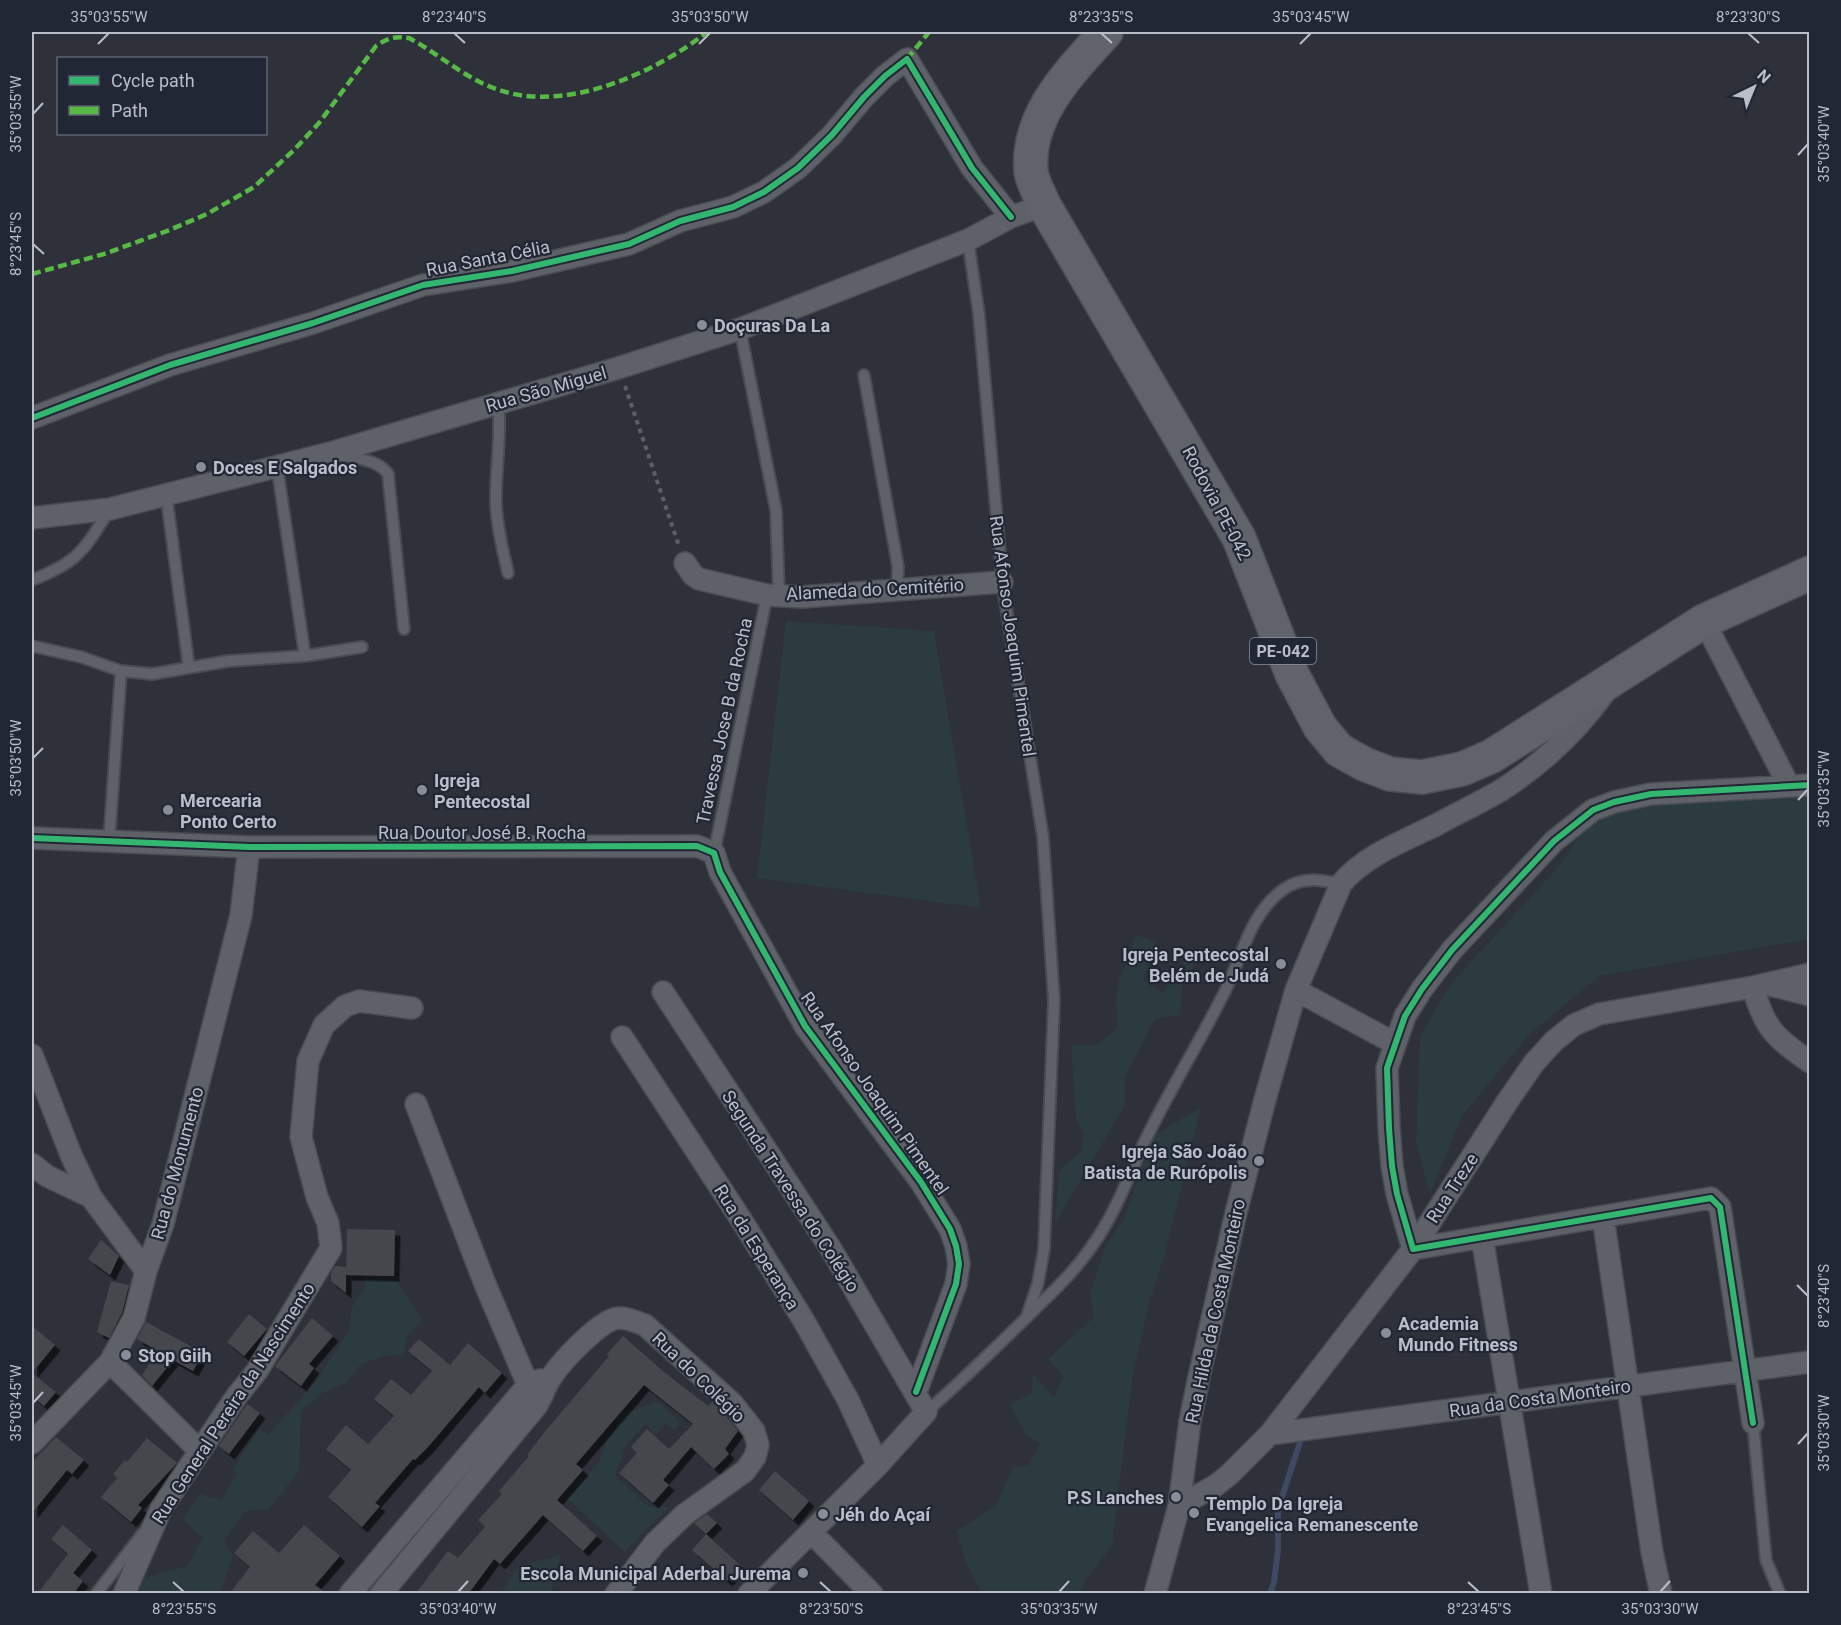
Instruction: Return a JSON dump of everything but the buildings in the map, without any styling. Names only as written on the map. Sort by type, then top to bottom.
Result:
[{"type":"main road","name":"Rodovia PE-042","points":[[1106,32],[1064,79],[1047,104],[1033,141],[1030,172],[1044,205],[1239,538],[1292,674],[1320,727],[1339,750],[1364,764],[1390,774],[1422,777],[1462,769],[1502,750],[1704,621],[1809,573]]},
{"type":"street","name":"Rua Santa Célia","points":[[32,418],[170,365],[313,323],[423,285],[512,271],[629,244],[680,221],[733,207],[764,192],[798,168],[832,135],[885,76],[907,59],[972,168],[1011,217]]},
{"type":"street","name":"Rua São Miguel","points":[[32,518],[110,509],[330,453],[618,368],[740,329],[968,240],[1011,217],[1044,205]]},
{"type":"street","name":"Alameda do Cemitério","points":[[685,563],[693,575],[699,579],[773,595],[802,597],[1002,582]]},
{"type":"street","points":[[1704,621],[1799,785],[1651,794],[1614,802],[1593,810],[1554,841],[1452,951],[1422,989],[1405,1016],[1387,1068],[1389,1128],[1397,1194],[1413,1249],[1711,1198],[1718,1203],[1753,1423]]},
{"type":"street","name":"Rua Hilda da Costa Monteiro","points":[[1155,1593],[1179,1506],[1192,1410],[1229,1240],[1296,990],[1341,884],[1348,875],[1375,856],[1501,790],[1529,771],[1559,746],[1587,717],[1614,679]]},
{"type":"street","name":"Rua Doutor José B. Rocha","points":[[32,838],[249,847],[697,846],[714,854]]},
{"type":"street","name":"Rua do Monumento","points":[[32,1443],[110,1362],[134,1318],[146,1271],[163,1224],[241,915],[249,847]]},
{"type":"street","name":"Rua Afonso Joaquim Pimentel","points":[[714,854],[720,872],[805,1026],[921,1182],[950,1229],[959,1264],[956,1284],[916,1392]]},
{"type":"street","name":"Rua Treze","points":[[1179,1506],[1215,1486],[1270,1434],[1413,1249],[1507,1102],[1534,1063],[1554,1041],[1574,1025],[1599,1014],[1809,974]]},
{"type":"street","points":[[1809,995],[1758,985],[1760,1013],[1769,1028],[1809,1062]]},
{"type":"street","points":[[1296,990],[1394,1044]]},
{"type":"street","name":"Segunda Travessa do Colégio","points":[[663,992],[831,1249],[916,1392]]},
{"type":"street","name":"Rua General Pereira da Nascimento","points":[[124,1593],[161,1509],[236,1397],[257,1371],[331,1248],[328,1223],[317,1197],[301,1137],[308,1061],[324,1025],[345,1006],[359,1001],[412,1008]]},
{"type":"street","name":"Rua da Esperança","points":[[622,1037],[804,1321],[848,1400],[878,1465]]},
{"type":"street","points":[[32,1055],[71,1155],[91,1197],[146,1271]]},
{"type":"street","points":[[381,1593],[537,1405],[535,1391],[485,1284],[416,1104]]},
{"type":"street","points":[[32,1164],[47,1176],[91,1197]]},
{"type":"street","points":[[1603,1217],[1660,1593]]},
{"type":"street","points":[[1482,1238],[1541,1593]]},
{"type":"street","name":"Rua do Colégio","points":[[535,1391],[603,1323],[617,1318],[629,1319],[645,1325],[732,1403],[754,1431],[758,1445],[755,1457],[745,1471],[684,1515],[662,1536],[615,1593]]},
{"type":"street","points":[[110,1362],[200,1450]]},
{"type":"street","name":"Rua da Costa Monteiro","points":[[1270,1434],[1809,1362]]},
{"type":"street","points":[[350,1593],[535,1391]]},
{"type":"street","points":[[749,1593],[878,1465],[926,1413],[916,1392]]},
{"type":"street","points":[[811,1532],[872,1593]]},
{"type":"lane","name":"Rua Afonso Joaquim Pimentel","points":[[968,240],[979,315],[1002,582],[1043,837],[1054,1000],[1044,1249],[1038,1283],[1027,1317]]},
{"type":"lane","name":"Travessa Jose B da Rocha","points":[[714,854],[773,595],[776,510],[740,329]]},
{"type":"lane","points":[[864,375],[898,567],[897,589]]},
{"type":"lane","points":[[498,402],[500,426],[496,507],[508,573]]},
{"type":"lane","points":[[330,453],[375,463],[388,474],[404,629]]},
{"type":"lane","points":[[277,466],[304,656]]},
{"type":"lane","points":[[166,493],[189,668]]},
{"type":"lane","points":[[32,580],[72,561],[86,546],[110,509]]},
{"type":"lane","points":[[32,646],[81,657],[121,671],[152,674],[229,661],[304,656],[362,647]]},
{"type":"lane","points":[[109,842],[121,671]]},
{"type":"lane","points":[[926,1413],[1060,1286],[1092,1247],[1122,1196],[1143,1144],[1226,989],[1258,916],[1276,895],[1294,883],[1318,880],[1341,884]]},
{"type":"lane","points":[[1753,1423],[1766,1560],[1780,1593]]},
{"type":"lane","points":[[96,1593],[161,1509]]},
{"type":"path","points":[[618,368],[685,563]]},
{"type":"shaded area","points":[[786,621],[934,631],[981,908],[757,878]]},
{"type":"shaded area","points":[[1809,786],[1809,939],[1599,976],[1530,1034],[1462,1116],[1430,1193],[1416,1143],[1420,1037],[1449,986],[1559,866],[1597,808]]},
{"type":"shaded area","points":[[1136,935],[1157,942],[1143,980],[1163,993],[1189,955],[1202,955],[1183,981],[1180,1015],[1155,1019],[1125,1077],[1125,1105],[1055,1223],[1059,1171],[1081,1151],[1084,1133],[1076,1120],[1071,1045],[1097,1045],[1118,1027],[1116,1001],[1119,981]]},
{"type":"shaded area","points":[[1201,1107],[1133,1374],[1112,1545],[1082,1586],[1080,1593],[981,1593],[965,1560],[957,1531],[996,1505],[1013,1467],[1029,1465],[1040,1444],[1026,1434],[1010,1405],[1032,1393],[1033,1375],[1054,1397],[1064,1376],[1048,1359],[1094,1317],[1090,1294],[1105,1246],[1124,1219],[1152,1137]]},
{"type":"shaded area","points":[[362,1275],[395,1276],[423,1320],[408,1334],[403,1355],[385,1356],[362,1363],[345,1383],[322,1393],[301,1411],[299,1471],[269,1509],[245,1511],[224,1541],[233,1556],[220,1593],[138,1594],[144,1578],[187,1566],[203,1538],[182,1519],[200,1494],[221,1500],[237,1474],[232,1470],[259,1429],[268,1435],[316,1381],[349,1331],[352,1307],[366,1287]]},
{"type":"shaded area","points":[[658,1401],[680,1422],[675,1431],[666,1424],[655,1436],[646,1423],[627,1444],[615,1475],[649,1507],[669,1507],[625,1552],[567,1498],[599,1462],[607,1441],[623,1414]]},
{"type":"shaded area","points":[[561,1555],[551,1593],[500,1593],[519,1566]]},
{"type":"waterway","points":[[1270,1594],[1278,1550],[1278,1509],[1301,1439]]},
{"type":"marked path","points":[[32,274],[104,254],[167,231],[207,214],[254,187],[319,123],[376,46],[388,39],[409,38],[469,76],[491,87],[518,95],[546,97],[575,94],[633,76],[660,63],[707,32]]},
{"type":"marked path","points":[[907,59],[929,32]]},
{"type":"cycle path","points":[[32,418],[170,365],[313,323],[423,285],[512,271],[629,244],[680,221],[733,207],[764,192],[798,168],[832,135],[864,97],[885,76],[907,59],[972,168],[1011,217]]},
{"type":"cycle path","points":[[1753,1423],[1720,1207],[1711,1198],[1413,1249],[1397,1194],[1392,1166],[1387,1068],[1405,1016],[1422,989],[1452,950],[1554,841],[1593,810],[1614,802],[1651,794],[1810,785]]},
{"type":"cycle path","points":[[32,838],[249,847],[697,846],[714,853],[720,872],[805,1026],[921,1182],[950,1229],[959,1264],[956,1284],[916,1392]]},
{"type":"place","name":"Doçuras Da La","points":[[702,325]]},
{"type":"place","name":"Doces E Salgados","points":[[201,467]]},
{"type":"place","name":"Igreja Pentecostal","points":[[422,790]]},
{"type":"place","name":"Mercearia Ponto Certo","points":[[168,810]]},
{"type":"place","name":"Igreja Pentecostal Belém de Judá","points":[[1281,964]]},
{"type":"place","name":"Igreja São João Batista de Rurópolis","points":[[1259,1161]]},
{"type":"place","name":"Academia Mundo Fitness","points":[[1386,1333]]},
{"type":"place","name":"Stop Giih","points":[[126,1355]]},
{"type":"place","name":"P.S Lanches","points":[[1176,1497]]},
{"type":"place","name":"Templo Da Igreja Evangelica Remanescente","points":[[1194,1513]]},
{"type":"place","name":"Jéh do Açaí","points":[[823,1514]]},
{"type":"place","name":"Escola Municipal Aderbal Jurema","points":[[803,1573]]}]
